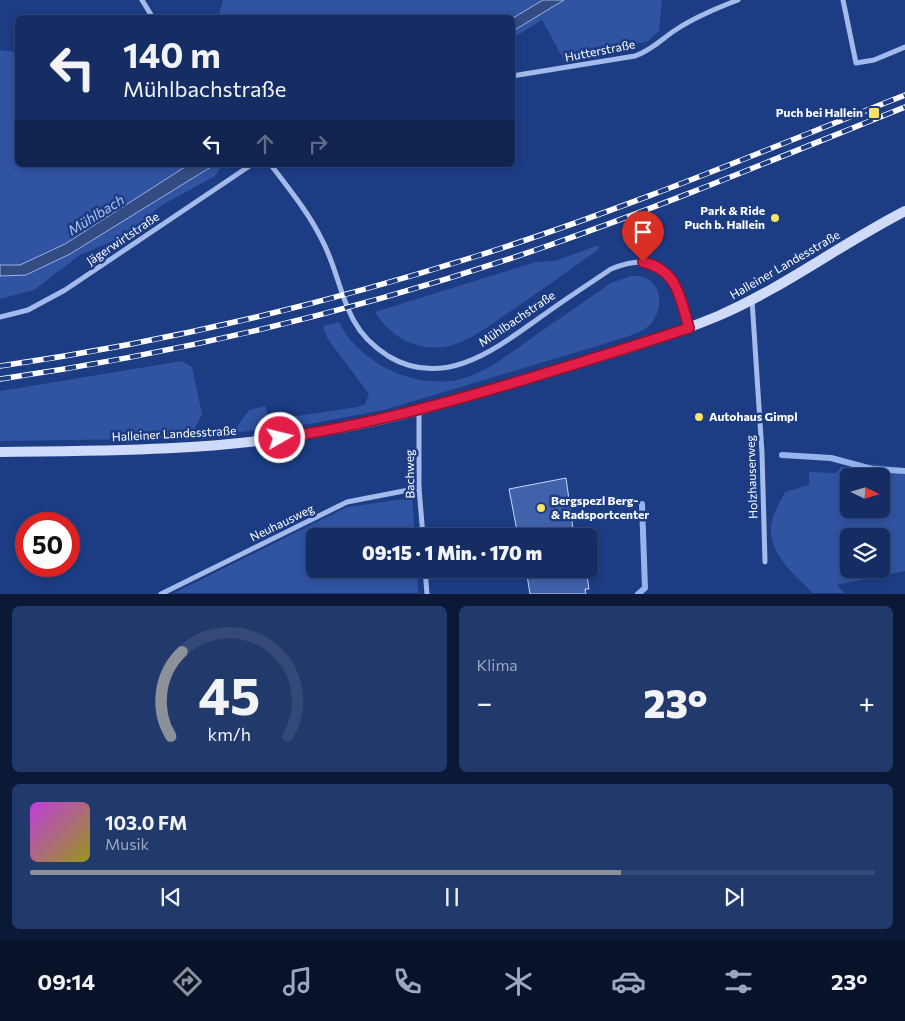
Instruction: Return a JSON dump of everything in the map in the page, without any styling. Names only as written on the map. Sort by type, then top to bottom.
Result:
[{"type":"main road","name":"Halleiner Landesstraße","points":[[0,452],[138,450],[211,446],[318,433],[418,411],[627,349],[689,328],[752,300],[905,211]]},
{"type":"street","points":[[142,0],[151,15]]},
{"type":"street","name":"Hutterstraße","points":[[515,76],[635,56],[649,51],[676,29],[699,16],[738,0]]},
{"type":"street","points":[[843,0],[856,63],[874,60],[905,46]]},
{"type":"street","name":"Jägerwirtstraße","points":[[0,317],[28,310],[65,290],[248,167]]},
{"type":"street","name":"Mühlbachstraße","points":[[273,167],[297,199],[323,240],[354,320],[363,335],[378,350],[396,361],[424,370],[448,368],[476,359],[502,344],[611,269],[628,262],[655,264],[670,276],[677,287],[689,328]]},
{"type":"street","name":"Holzhauserweg","points":[[752,300],[762,453],[765,562]]},
{"type":"street","name":"Bachweg","points":[[418,411],[419,488],[422,528]]},
{"type":"street","name":"Neuhausweg","points":[[160,594],[347,502],[419,488]]},
{"type":"street","points":[[426,578],[427,594]]},
{"type":"shaded area","points":[[223,0],[543,0],[515,17],[515,15],[219,15]]},
{"type":"shaded area","points":[[543,0],[564,0],[515,30],[515,17]]},
{"type":"shaded area","points":[[564,0],[662,0],[659,31],[648,41],[565,62],[542,20],[515,37],[515,30]]},
{"type":"shaded area","points":[[0,50],[15,52],[15,167],[185,167],[65,244],[20,265],[0,265]]},
{"type":"shaded area","points":[[185,167],[211,167],[70,254],[26,275],[0,276],[0,265],[20,265],[65,244]]},
{"type":"shaded area","points":[[211,167],[221,167],[215,176],[162,205],[122,237],[80,255],[34,290],[0,299],[0,276],[26,275],[70,254]]},
{"type":"shaded area","points":[[599,245],[599,249],[527,300],[480,332],[456,344],[432,348],[410,343],[390,330],[375,312],[536,262],[555,261]]},
{"type":"shaded area","points":[[631,276],[643,277],[652,282],[656,287],[659,300],[659,307],[654,320],[646,328],[635,334],[384,410],[309,424],[232,433],[249,410],[265,406],[270,420],[358,407],[365,404],[369,394],[327,338],[323,326],[339,322],[351,341],[388,370],[407,377],[428,381],[457,380],[477,373],[496,363],[611,283]]},
{"type":"shaded area","points":[[182,361],[192,367],[202,414],[191,436],[138,439],[0,441],[0,391]]},
{"type":"shaded area","points":[[873,464],[905,468],[905,571],[890,574],[890,528],[840,528],[840,578],[871,578],[837,585],[844,593],[813,593],[790,570],[777,552],[773,542],[771,532],[772,521],[785,492],[809,485],[809,472],[836,473],[840,468],[840,518],[890,518],[890,468],[840,468]]},
{"type":"shaded area","points":[[412,498],[414,528],[306,528],[306,578],[417,578],[418,593],[174,593],[347,507]]},
{"type":"building","name":"Bergspezl Berg- & Radsportcenter","points":[[566,478],[573,528],[516,528],[509,489]]},
{"type":"building","points":[[527,578],[587,578],[589,589],[585,589],[586,594],[530,594]]},
{"type":"waterway","points":[[782,455],[831,458],[872,469],[905,471]]},
{"type":"waterway","points":[[638,594],[645,588],[642,504]]},
{"type":"railway","points":[[0,366],[121,346],[241,321],[418,274],[531,238],[639,200],[905,95]]},
{"type":"railway","points":[[0,379],[70,368],[209,341],[347,308],[415,288],[595,229],[905,107]]},
{"type":"place","name":"Puch bei Hallein","points":[[874,113]]},
{"type":"place","name":"Park & Ride Puch b. Hallein","points":[[775,218]]},
{"type":"place","name":"Autohaus Gimpl","points":[[699,417]]},
{"type":"place","name":"Bergspezl Berg- & Radsportcenter","points":[[541,508]]},
{"type":"route","points":[[280,438],[318,433],[418,411],[627,349],[689,328],[677,287],[670,276],[655,264],[643,262]]},
{"type":"water label","name":"Mühlbach","points":[[96,215]]}]
